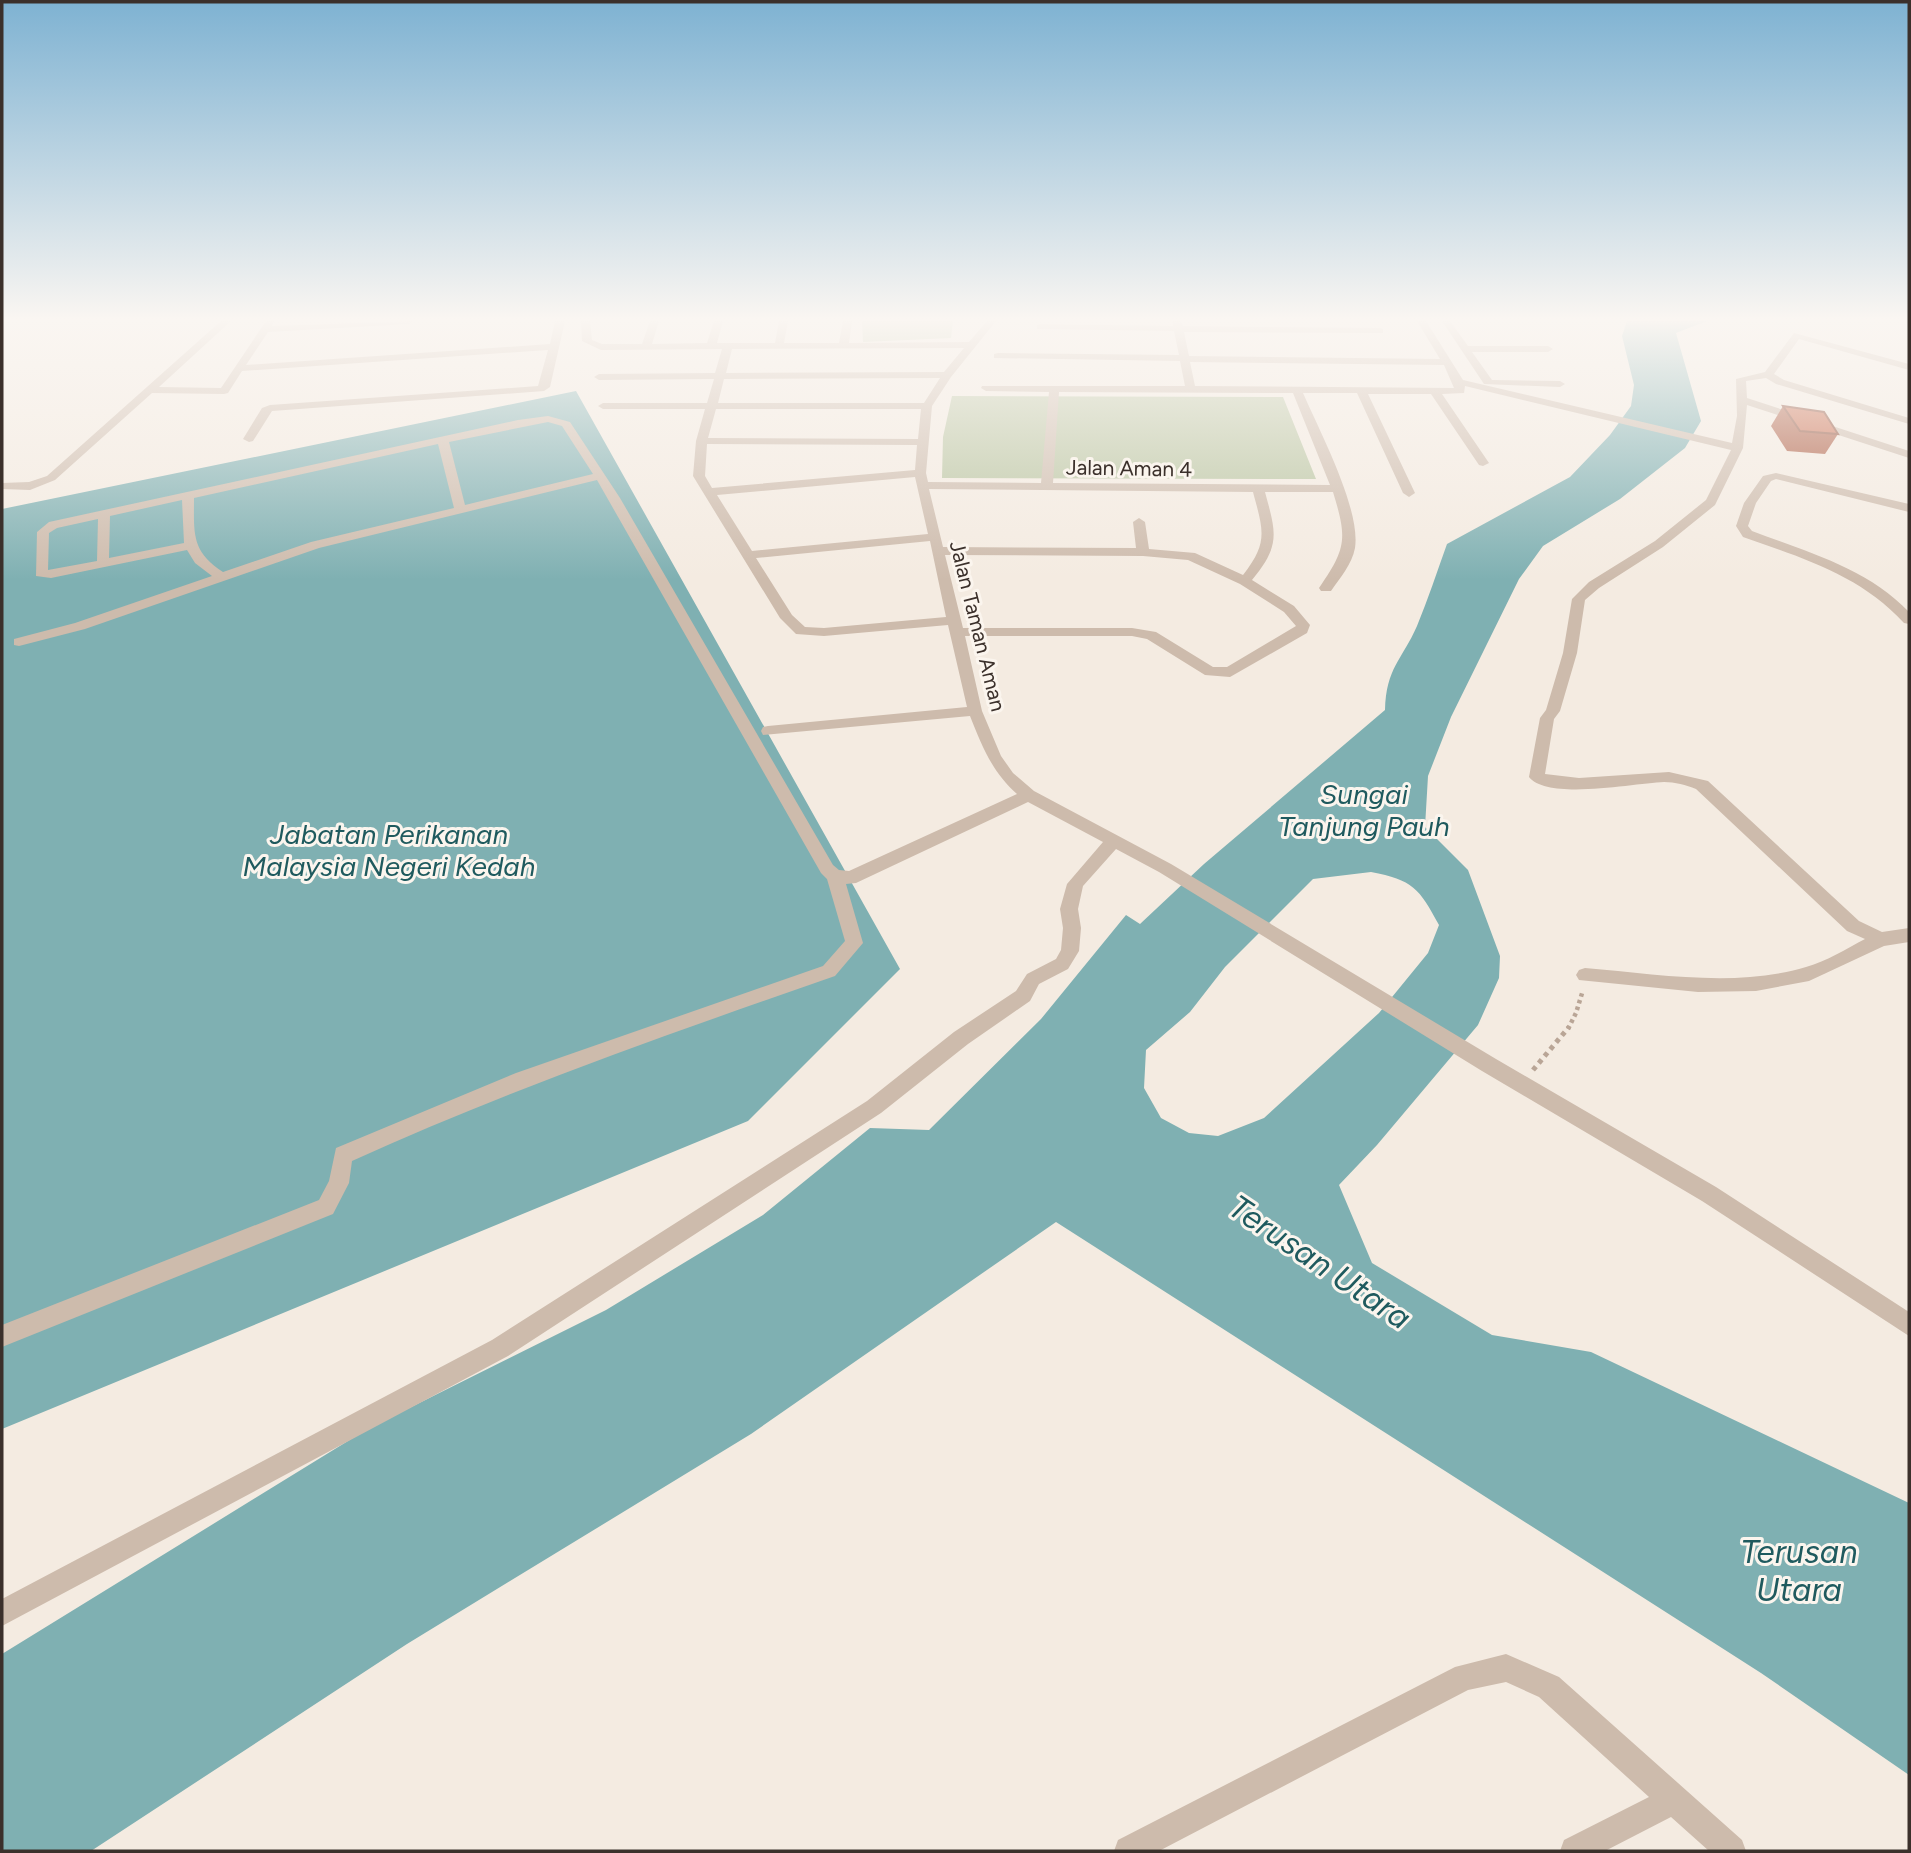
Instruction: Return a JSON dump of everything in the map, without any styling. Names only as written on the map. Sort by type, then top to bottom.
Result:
[{"type":"street","points":[[2,486],[30,486],[51,478],[132,407]]},
{"type":"street","points":[[249,439],[266,410],[277,407]]},
{"type":"street","points":[[712,407],[698,461],[699,476],[747,555],[787,618],[802,631],[954,626],[1132,632],[1151,635],[1210,672],[1220,674],[1230,672],[1302,629],[1300,620],[1289,609],[1245,581],[1191,556],[935,544],[747,555]]},
{"type":"street","name":"Jalan Taman Aman","points":[[927,407],[921,479],[935,544],[975,711],[994,757],[1008,777],[1028,795],[1165,868],[1489,1065],[1709,1194],[1909,1325]]},
{"type":"street","points":[[1047,486],[1053,407]]},
{"type":"street","points":[[1304,407],[1347,517],[1349,545],[1345,561],[1326,588]]},
{"type":"street","points":[[1369,407],[1409,493]]},
{"type":"street","points":[[1446,407],[1483,463]]},
{"type":"street","points":[[1575,407],[1737,448]]},
{"type":"street","points":[[1741,407],[1737,448],[1710,502],[1659,544],[1586,591],[1579,600],[1570,653],[1553,711],[1548,718],[1537,777],[1555,783],[1665,777],[1702,785],[1853,926],[1881,939]]},
{"type":"street","points":[[1764,407],[1909,455]]},
{"type":"street","points":[[1864,407],[1909,421]]},
{"type":"street","points":[[2,1336],[326,1207],[339,1183],[344,1155],[407,1125],[613,1046],[829,971],[854,943],[835,876],[827,869],[667,587],[572,431],[558,420],[518,423],[47,527],[43,532],[41,573],[51,574],[189,546]]},
{"type":"street","points":[[443,441],[460,508]]},
{"type":"street","points":[[702,441],[923,442]]},
{"type":"street","points":[[19,642],[80,626],[315,545],[599,476]]},
{"type":"street","points":[[1909,508],[1776,476],[1767,478],[1750,503],[1742,526],[1747,534],[1852,574],[1873,586],[1899,607],[1909,620]]},
{"type":"street","name":"Jalan Aman 4","points":[[709,492],[921,479],[1047,486],[1336,489]]},
{"type":"street","points":[[1245,581],[1269,550],[1270,536],[1258,489]]},
{"type":"street","points":[[188,496],[189,546],[205,567],[221,578]]},
{"type":"street","points":[[103,563],[104,514]]},
{"type":"street","points":[[1139,522],[1143,552]]},
{"type":"street","points":[[768,731],[975,711]]},
{"type":"street","points":[[835,876],[850,878],[1028,795]]},
{"type":"street","points":[[2,1613],[500,1349],[873,1107],[961,1038],[1023,996],[1033,979],[1062,964],[1070,951],[1069,909],[1075,884],[1113,842]]},
{"type":"street","points":[[1586,975],[1719,985],[1756,984],[1807,975],[1833,965],[1881,939],[1909,935]]},
{"type":"street","points":[[1129,1851],[1465,1677],[1506,1668],[1549,1686],[1731,1851]]},
{"type":"street","points":[[1575,1851],[1673,1800]]},
{"type":"path","points":[[1520,1083],[1558,1045],[1580,1007],[1586,975]]},
{"type":"green space","points":[[949,407],[1287,407],[1316,479],[942,478],[943,437]]},
{"type":"water","name":"Jabatan Perikanan Malaysia Negeri Kedah","points":[[496,407],[585,407],[900,969],[748,1121],[2,1429],[2,509]]},
{"type":"water","points":[[1630,407],[1697,407],[1701,421],[1685,448],[1620,499],[1543,546],[1519,579],[1451,717],[1428,776],[1425,827],[1468,870],[1500,956],[1499,978],[1478,1025],[1377,1145],[1339,1185],[1372,1263],[1492,1335],[1591,1352],[1909,1503],[1909,1775],[1761,1673],[1056,1222],[751,1434],[407,1644],[91,1851],[2,1851],[2,1654],[369,1428],[606,1310],[763,1215],[870,1128],[929,1130],[1041,1019],[1126,915],[1140,924],[1204,864],[1385,710],[1388,684],[1417,626],[1447,544],[1570,477],[1610,435]],"holes":[[[1371,872],[1397,878],[1420,894],[1439,925],[1428,953],[1379,1013],[1264,1118],[1218,1136],[1189,1133],[1161,1118],[1144,1088],[1146,1050],[1190,1012],[1225,967],[1313,879]]]},
{"type":"building","points":[[1784,407],[1824,412],[1838,434],[1800,431]]},
{"type":"water label","name":"Sungai Tanjung Pauh","points":[[1364,810]]},
{"type":"water label","name":"Terusan Utara","points":[[1320,1262]]},
{"type":"water label","name":"Terusan Utara","points":[[1799,1570]]}]
